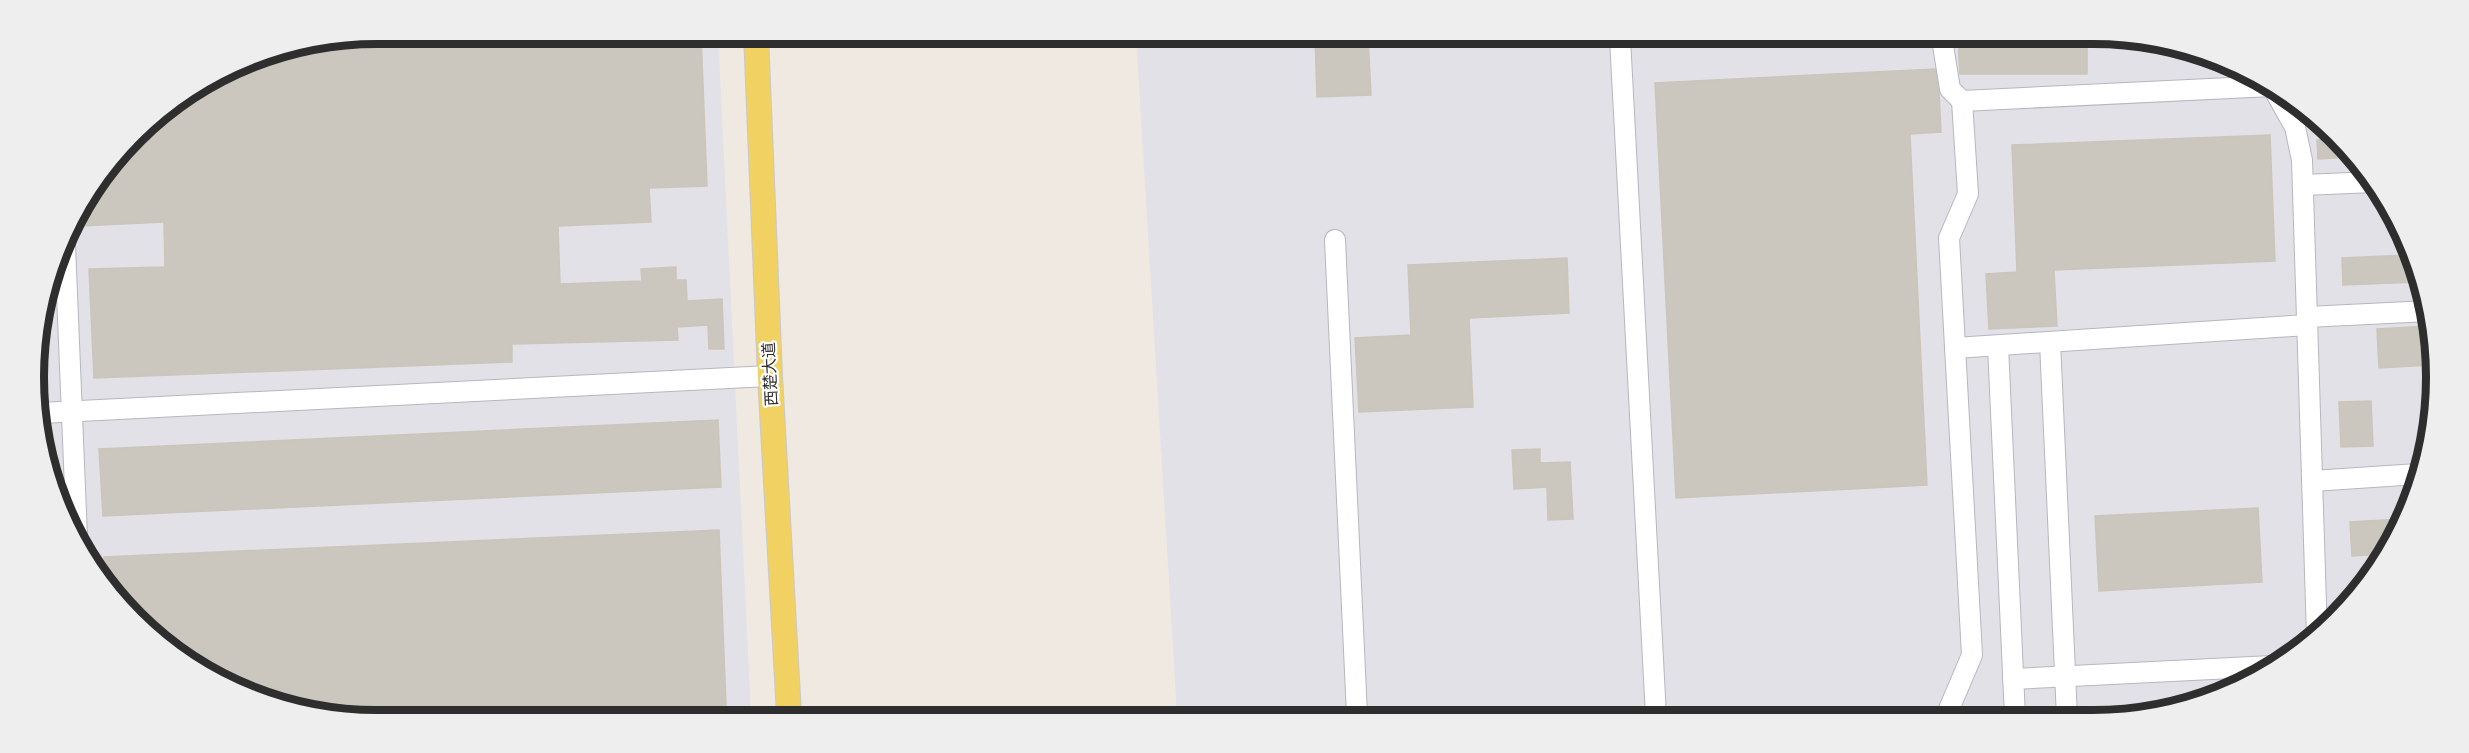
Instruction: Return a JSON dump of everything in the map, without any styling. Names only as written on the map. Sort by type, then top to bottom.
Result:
[{"type":"main road","name":"西楚大道","points":[[756,44],[770,376],[789,710]]},
{"type":"lane","points":[[1620,44],[1656,710]]},
{"type":"lane","points":[[1943,44],[1950,89],[1962,101],[1968,194],[1949,238],[1972,655],[1949,710]]},
{"type":"lane","points":[[1962,101],[2257,87]]},
{"type":"lane","points":[[2281,102],[2295,127],[2302,160],[2317,623]]},
{"type":"lane","points":[[2302,185],[2363,182]]},
{"type":"lane","points":[[1335,240],[1357,710]]},
{"type":"lane","points":[[66,258],[76,520]]},
{"type":"lane","points":[[1955,348],[2419,312]]},
{"type":"lane","points":[[2050,342],[2067,710]]},
{"type":"lane","points":[[1998,345],[2015,710]]},
{"type":"lane","points":[[45,413],[770,376]]},
{"type":"lane","points":[[2312,481],[2411,474]]},
{"type":"lane","points":[[2013,679],[2256,667]]},
{"type":"shaded area","points":[[355,44],[718,44],[751,710],[376,710],[333,707],[269,692],[229,675],[174,641],[141,612],[112,579],[88,543],[61,484],[46,420],[44,355],[55,290],[78,229],[112,174],[141,141],[174,112],[229,78],[269,61],[333,46]]},
{"type":"shaded area","points":[[1136,44],[2114,44],[2136,46],[2179,55],[2220,69],[2259,88],[2295,112],[2328,141],[2357,174],[2381,210],[2408,269],[2423,333],[2425,398],[2414,463],[2391,524],[2357,579],[2312,627],[2259,665],[2200,692],[2136,707],[2092,710],[1177,710]]},
{"type":"building","points":[[355,44],[701,44],[707,186],[649,188],[651,222],[558,226],[560,284],[642,281],[641,269],[676,267],[676,280],[686,280],[687,301],[722,299],[724,349],[709,349],[708,325],[677,327],[678,340],[512,344],[512,362],[94,378],[89,269],[165,267],[164,222],[82,226],[88,210],[112,174],[157,126],[210,88],[269,61],[312,50]]},
{"type":"building","points":[[1315,44],[1368,44],[1371,95],[1317,97]]},
{"type":"building","points":[[1958,44],[2087,44],[2087,74],[1960,74]]},
{"type":"building","points":[[1935,69],[1941,132],[1910,134],[1927,485],[1676,498],[1655,83]]},
{"type":"building","points":[[2270,135],[2275,261],[2054,270],[2057,326],[1989,329],[1986,274],[2017,272],[2012,145]]},
{"type":"building","points":[[2326,139],[2343,157],[2318,159],[2317,140]]},
{"type":"building","points":[[2402,255],[2412,282],[2343,285],[2342,258]]},
{"type":"building","points":[[1567,258],[1569,313],[1469,318],[1473,407],[1359,412],[1355,338],[1411,335],[1408,265]]},
{"type":"building","points":[[2422,326],[2425,365],[2379,368],[2377,329]]},
{"type":"building","points":[[2371,401],[2373,446],[2341,447],[2339,402]]},
{"type":"building","points":[[718,420],[721,487],[103,516],[99,449]]},
{"type":"building","points":[[1540,449],[1540,463],[1570,462],[1573,519],[1548,520],[1547,487],[1514,489],[1512,450]]},
{"type":"building","points":[[2258,508],[2262,582],[2099,591],[2095,516]]},
{"type":"building","points":[[2393,519],[2374,555],[2352,556],[2350,522]]},
{"type":"building","points":[[719,530],[726,705],[641,710],[376,710],[333,707],[290,698],[229,675],[174,641],[126,596],[105,569],[104,557]]}]
